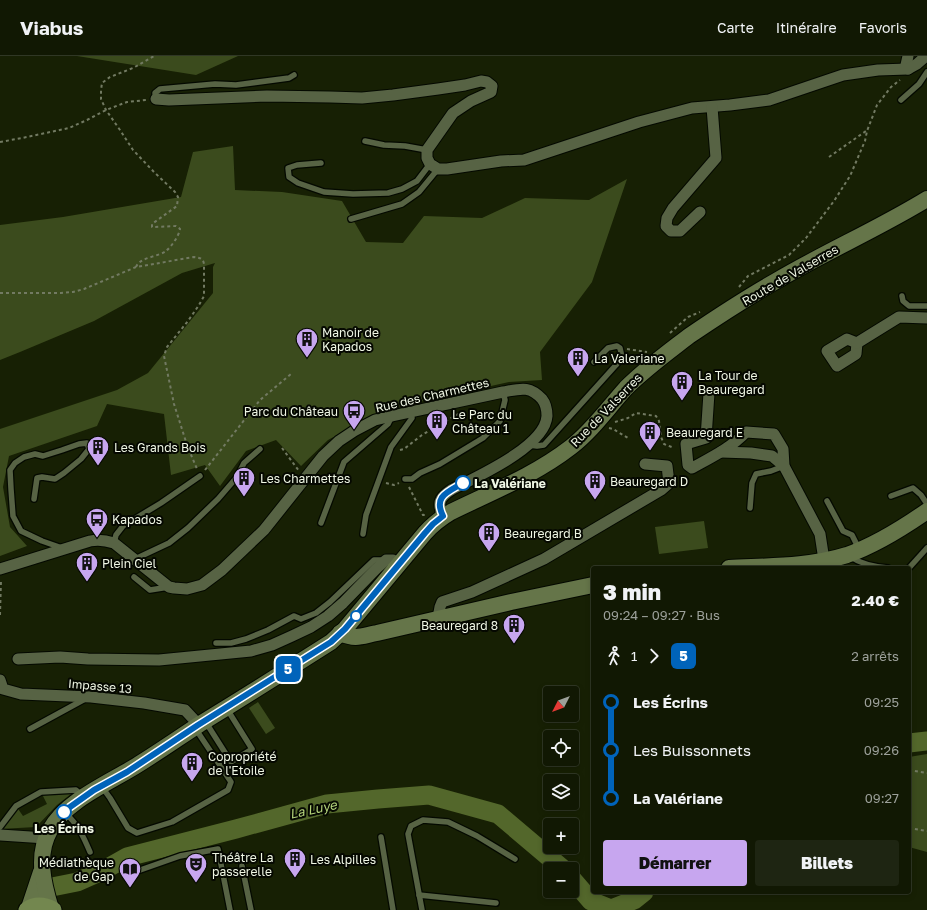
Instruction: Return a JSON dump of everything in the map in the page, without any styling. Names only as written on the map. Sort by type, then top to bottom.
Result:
[{"type":"main road","points":[[28,909],[41,906],[52,910]]},
{"type":"street","points":[[908,56],[906,64],[908,69]]},
{"type":"street","points":[[156,99],[170,100],[267,96],[330,96],[362,98],[438,89],[481,81],[487,82],[492,86],[491,92],[471,101],[453,113],[427,150],[426,158],[434,167],[447,169],[524,160],[639,122],[692,108],[769,100],[843,74],[878,70],[908,69],[917,64],[926,56]]},
{"type":"street","points":[[700,212],[680,231],[671,231],[666,226],[667,218],[673,208],[716,158],[712,107]]},
{"type":"street","name":"Route de Valserres","points":[[650,358],[694,333],[776,281],[927,199]]},
{"type":"street","points":[[857,343],[899,317],[927,318]]},
{"type":"street","name":"Rue de Valserres","points":[[52,910],[46,892],[42,869],[42,857],[46,838],[56,820],[64,812],[85,796],[127,772],[200,724],[331,642],[355,617],[393,562],[433,524],[443,516],[537,470],[565,451],[586,433],[647,368],[650,358]]},
{"type":"street","name":"Rue des Charmettes","points":[[169,587],[187,589],[202,585],[222,570],[264,530],[323,456],[354,431],[375,420],[516,389],[528,389],[536,394],[547,408],[547,419],[537,436],[521,451],[441,497],[439,503],[443,516]]},
{"type":"street","points":[[709,393],[706,438],[686,444],[688,465],[692,468],[721,452],[746,432],[774,434],[783,449],[784,466]]},
{"type":"street","points":[[721,452],[751,453],[772,456],[784,466],[820,534],[824,560]]},
{"type":"street","points":[[438,618],[442,602],[472,592],[544,559],[661,490],[669,483],[667,466],[645,464]]},
{"type":"street","points":[[768,566],[824,560],[852,552],[888,536],[927,511]]},
{"type":"street","points":[[0,573],[65,549],[97,539],[104,539],[114,543],[169,587]]},
{"type":"street","points":[[18,659],[60,657],[159,660],[252,651],[272,645],[311,627],[328,616],[343,603],[377,568],[393,562]]},
{"type":"street","points":[[340,633],[357,637],[591,585]]},
{"type":"street","name":"Impasse 13","points":[[0,680],[3,689],[21,694],[91,697],[144,703],[185,710],[200,724]]},
{"type":"street","points":[[0,835],[46,838]]},
{"type":"street","name":"Rue de Valserres","points":[[28,909],[42,869]]},
{"type":"lane","points":[[901,100],[919,84],[927,72]]},
{"type":"lane","points":[[156,99],[155,93],[160,89],[215,84],[236,85],[288,78],[294,75]]},
{"type":"lane","points":[[365,141],[384,145],[405,146],[427,150]]},
{"type":"lane","points":[[321,163],[297,165],[288,168],[289,177],[298,183],[324,192],[353,194],[388,193],[402,189],[417,181],[434,167]]},
{"type":"lane","points":[[351,219],[402,204],[419,192],[434,167]]},
{"type":"lane","points":[[902,296],[903,301],[909,306],[927,306]]},
{"type":"lane","points":[[529,444],[537,446],[544,445],[616,365],[622,356],[620,348],[617,346],[608,348],[594,362]]},
{"type":"lane","points":[[405,479],[412,479],[483,438],[500,421],[505,400],[503,392]]},
{"type":"lane","points":[[363,534],[366,516],[391,447],[412,418],[411,411]]},
{"type":"lane","points":[[320,523],[344,462],[388,424],[392,416]]},
{"type":"lane","points":[[34,499],[37,478],[42,477],[55,479],[64,473],[81,459],[89,449],[87,442],[43,456],[35,454],[24,457],[15,463],[10,470],[12,516],[20,531],[65,549]]},
{"type":"lane","points":[[135,559],[169,543],[188,528],[218,499],[237,476],[244,463],[260,448]]},
{"type":"lane","points":[[750,508],[752,483],[756,474],[784,466]]},
{"type":"lane","points":[[114,543],[116,534],[123,526],[161,503],[200,476]]},
{"type":"lane","points":[[891,496],[913,488],[921,495],[927,504]]},
{"type":"lane","points":[[827,501],[843,531],[852,535],[856,543],[852,552],[854,559],[875,566]]},
{"type":"lane","points":[[911,566],[927,548]]},
{"type":"lane","points":[[216,643],[231,643],[246,639],[268,630],[294,616],[301,619],[316,613],[330,602],[374,560],[393,562]]},
{"type":"lane","name":"Rue des Charmettes","points":[[134,577],[150,590],[169,587]]},
{"type":"lane","points":[[30,729],[91,697]]},
{"type":"lane","points":[[200,724],[231,762],[252,749],[227,708]]},
{"type":"lane","points":[[102,786],[128,828],[137,833],[172,822],[228,790],[231,782],[200,724]]},
{"type":"lane","points":[[0,827],[16,806],[41,792],[76,790],[85,796]]},
{"type":"lane","points":[[64,812],[74,821],[80,830],[90,852]]},
{"type":"lane","points":[[422,910],[408,834],[411,826],[423,820],[448,822],[477,836],[515,859]]},
{"type":"lane","points":[[381,837],[393,910]]},
{"type":"lane","points":[[126,875],[180,856],[218,849],[230,910]]},
{"type":"lane","points":[[242,866],[251,910]]},
{"type":"lane","points":[[419,896],[496,903]]},
{"type":"path","points":[[136,267],[137,264],[142,261],[166,250],[179,233],[180,229],[176,226],[152,227],[152,224],[176,206],[178,197],[175,192],[133,150],[106,110],[101,99],[101,90],[102,83],[110,77],[133,68],[154,56]]},
{"type":"path","points":[[738,288],[748,276],[788,255],[806,238],[850,176],[865,141],[867,131],[877,105],[890,87],[906,75],[908,69]]},
{"type":"path","points":[[0,142],[69,128],[106,110],[127,102],[156,99]]},
{"type":"path","points":[[829,157],[867,131]]},
{"type":"path","points":[[0,293],[73,292],[84,289],[136,267],[194,257],[201,259],[204,264],[204,296],[188,321],[167,347],[164,356],[174,404],[200,476],[260,400],[291,374]]},
{"type":"path","points":[[665,337],[688,317],[702,311]]},
{"type":"path","points":[[620,348],[647,352],[650,358]]},
{"type":"path","points":[[404,449],[422,435],[462,411]]},
{"type":"path","points":[[628,438],[613,429],[604,426],[628,418],[636,413],[656,416],[659,421],[661,437],[664,444],[674,448]]},
{"type":"path","points":[[282,448],[301,475]]},
{"type":"path","points":[[409,486],[422,515],[427,514]]},
{"type":"path","points":[[0,573],[0,615]]},
{"type":"path","points":[[911,770],[927,773]]},
{"type":"path","points":[[911,828],[927,831]]},
{"type":"green space","points":[[77,56],[238,56],[196,75]]},
{"type":"green space","points":[[233,146],[235,190],[282,192],[342,201],[366,242],[403,243],[424,216],[482,218],[525,198],[589,200],[627,179],[592,282],[540,352],[542,380],[509,382],[383,410],[328,440],[301,466],[276,440],[246,451],[220,486],[205,465],[171,475],[164,414],[107,404],[97,426],[9,456],[3,487],[10,527],[27,546],[0,556],[0,429],[117,390],[148,373],[213,293],[213,267],[215,263],[182,273],[94,321],[0,360],[0,225],[63,217],[181,197],[193,152]]},
{"type":"green space","points":[[704,521],[708,548],[659,554],[655,527]]},
{"type":"green space","points":[[258,702],[275,728],[266,734],[249,708]]},
{"type":"green space","points":[[927,754],[927,852],[911,848],[911,757]]},
{"type":"green space","points":[[76,790],[57,805],[36,827],[0,829],[16,806],[23,816],[47,804],[41,792]]},
{"type":"waterway","name":"La Luye","points":[[911,743],[927,741]]},
{"type":"waterway","name":"La Luye","points":[[52,887],[77,882],[104,870],[127,857],[327,804],[429,795],[498,814],[555,862]]},
{"type":"waterway","name":"La Luye","points":[[579,887],[591,901],[611,909],[634,900],[642,894]]},
{"type":"bus line","name":"5","points":[[64,812],[94,790],[127,772],[198,725],[331,642],[345,629],[425,533],[443,516],[439,503],[441,497],[463,483]]},
{"type":"place","name":"Manoir de Kapados","points":[[307,358]]},
{"type":"place","name":"La Valeriane","points":[[578,378]]},
{"type":"place","name":"La Tour de Beauregard","points":[[682,402]]},
{"type":"place","name":"Parc du Château","points":[[354,430]]},
{"type":"place","name":"Le Parc du Château 1","points":[[437,440]]},
{"type":"place","name":"Beauregard E","points":[[650,452]]},
{"type":"place","name":"Les Grands Bois","points":[[98,466]]},
{"type":"place","name":"La Valériane","points":[[463,483]]},
{"type":"place","name":"Les Charmettes","points":[[244,498]]},
{"type":"place","name":"Beauregard D","points":[[595,500]]},
{"type":"place","name":"Kapados","points":[[97,538]]},
{"type":"place","name":"Beauregard B","points":[[489,552]]},
{"type":"place","name":"Plein Ciel","points":[[87,582]]},
{"type":"place","name":"Beauregard 8","points":[[514,644]]},
{"type":"place","name":"Copropriété de l'Etoile","points":[[192,782]]},
{"type":"place","name":"Les Écrins","points":[[64,812]]},
{"type":"place","name":"Les Alpilles","points":[[295,878]]},
{"type":"place","name":"Théâtre La passerelle","points":[[196,884]]},
{"type":"place","name":"Médiathèque de Gap","points":[[130,888]]}]
